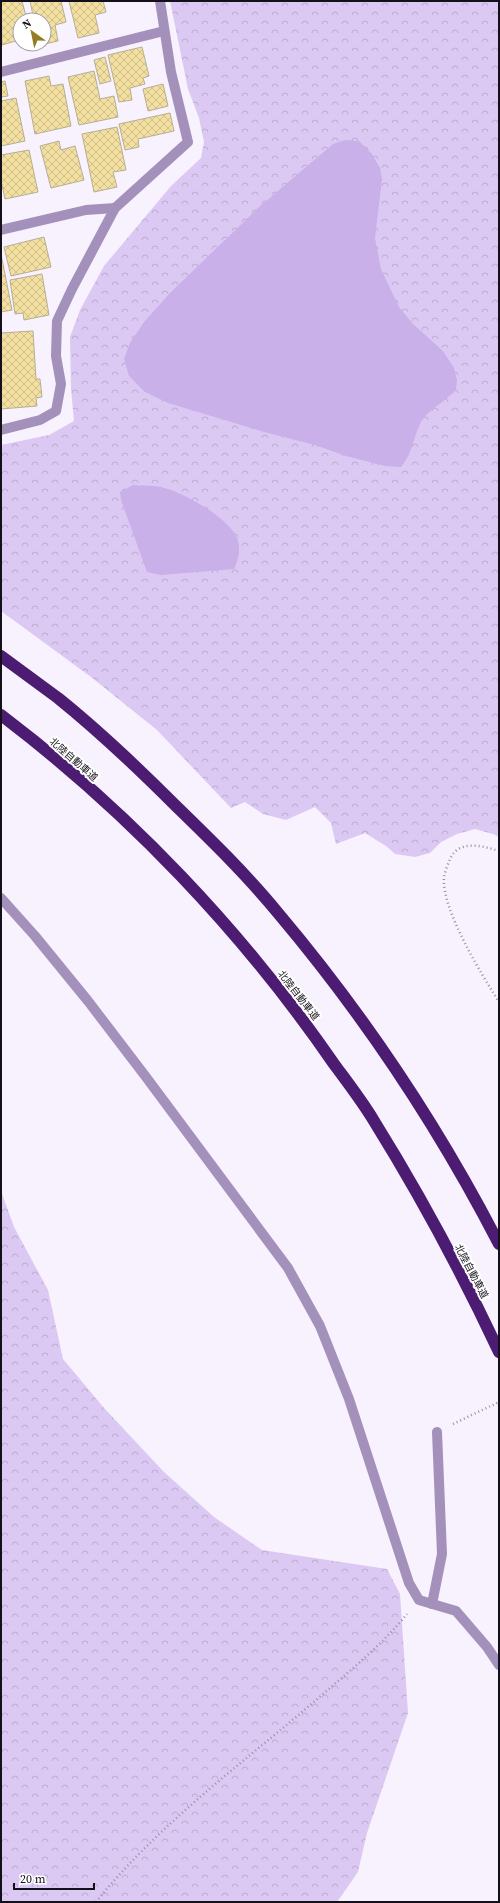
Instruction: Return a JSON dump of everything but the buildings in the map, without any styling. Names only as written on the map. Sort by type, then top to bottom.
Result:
[{"type":"highway","points":[[1,656],[58,699],[139,769],[209,838],[278,912],[343,996],[410,1090],[468,1185],[499,1244]]},
{"type":"highway","name":"北陸自動車道","points":[[1,715],[29,736],[103,800],[170,865],[242,943],[310,1028],[373,1120],[423,1204],[476,1304],[499,1352]]},
{"type":"street","points":[[1,430],[40,420],[56,411],[61,384],[56,356],[57,321],[115,208],[188,142],[171,72],[160,1]]},
{"type":"street","points":[[1,72],[164,31]]},
{"type":"street","points":[[1,230],[86,210],[115,208]]},
{"type":"street","points":[[1,898],[35,936],[93,1007],[288,1268],[320,1326],[349,1399],[408,1583],[419,1600],[456,1611],[487,1647],[499,1665]]},
{"type":"street","points":[[432,1604],[442,1554],[436,1432]]},
{"type":"path","points":[[499,851],[483,846],[464,846],[452,855],[444,877],[447,897],[461,933],[477,968],[499,1002]]},
{"type":"path","points":[[436,1432],[499,1402]]},
{"type":"path","points":[[96,1902],[157,1835],[350,1672],[387,1638],[419,1600]]},
{"type":"green space","points":[[170,1],[499,1],[499,837],[475,829],[457,834],[441,842],[430,853],[415,857],[395,854],[386,846],[365,833],[336,844],[331,823],[315,807],[286,820],[263,814],[245,802],[231,808],[157,730],[91,677],[1,611],[1,445],[49,435],[74,421],[71,389],[70,337],[80,310],[104,266],[171,186],[201,158],[204,142],[199,118],[188,89]]},
{"type":"green space","points":[[1,1191],[14,1227],[48,1290],[63,1359],[104,1408],[164,1472],[214,1517],[262,1550],[387,1569],[400,1594],[408,1713],[367,1833],[358,1872],[337,1902],[1,1902]]},
{"type":"shaded area","points":[[345,140],[359,141],[372,154],[380,168],[382,179],[375,238],[381,269],[399,307],[413,324],[443,351],[454,368],[457,380],[456,390],[431,410],[423,419],[408,457],[401,467],[385,466],[346,456],[315,445],[264,432],[168,403],[145,392],[129,376],[124,359],[130,343],[144,322],[170,293],[258,208],[333,144]]},
{"type":"shaded area","points":[[133,485],[158,486],[170,490],[202,505],[221,519],[237,538],[239,547],[234,569],[161,575],[147,572],[121,500],[120,492]]}]
